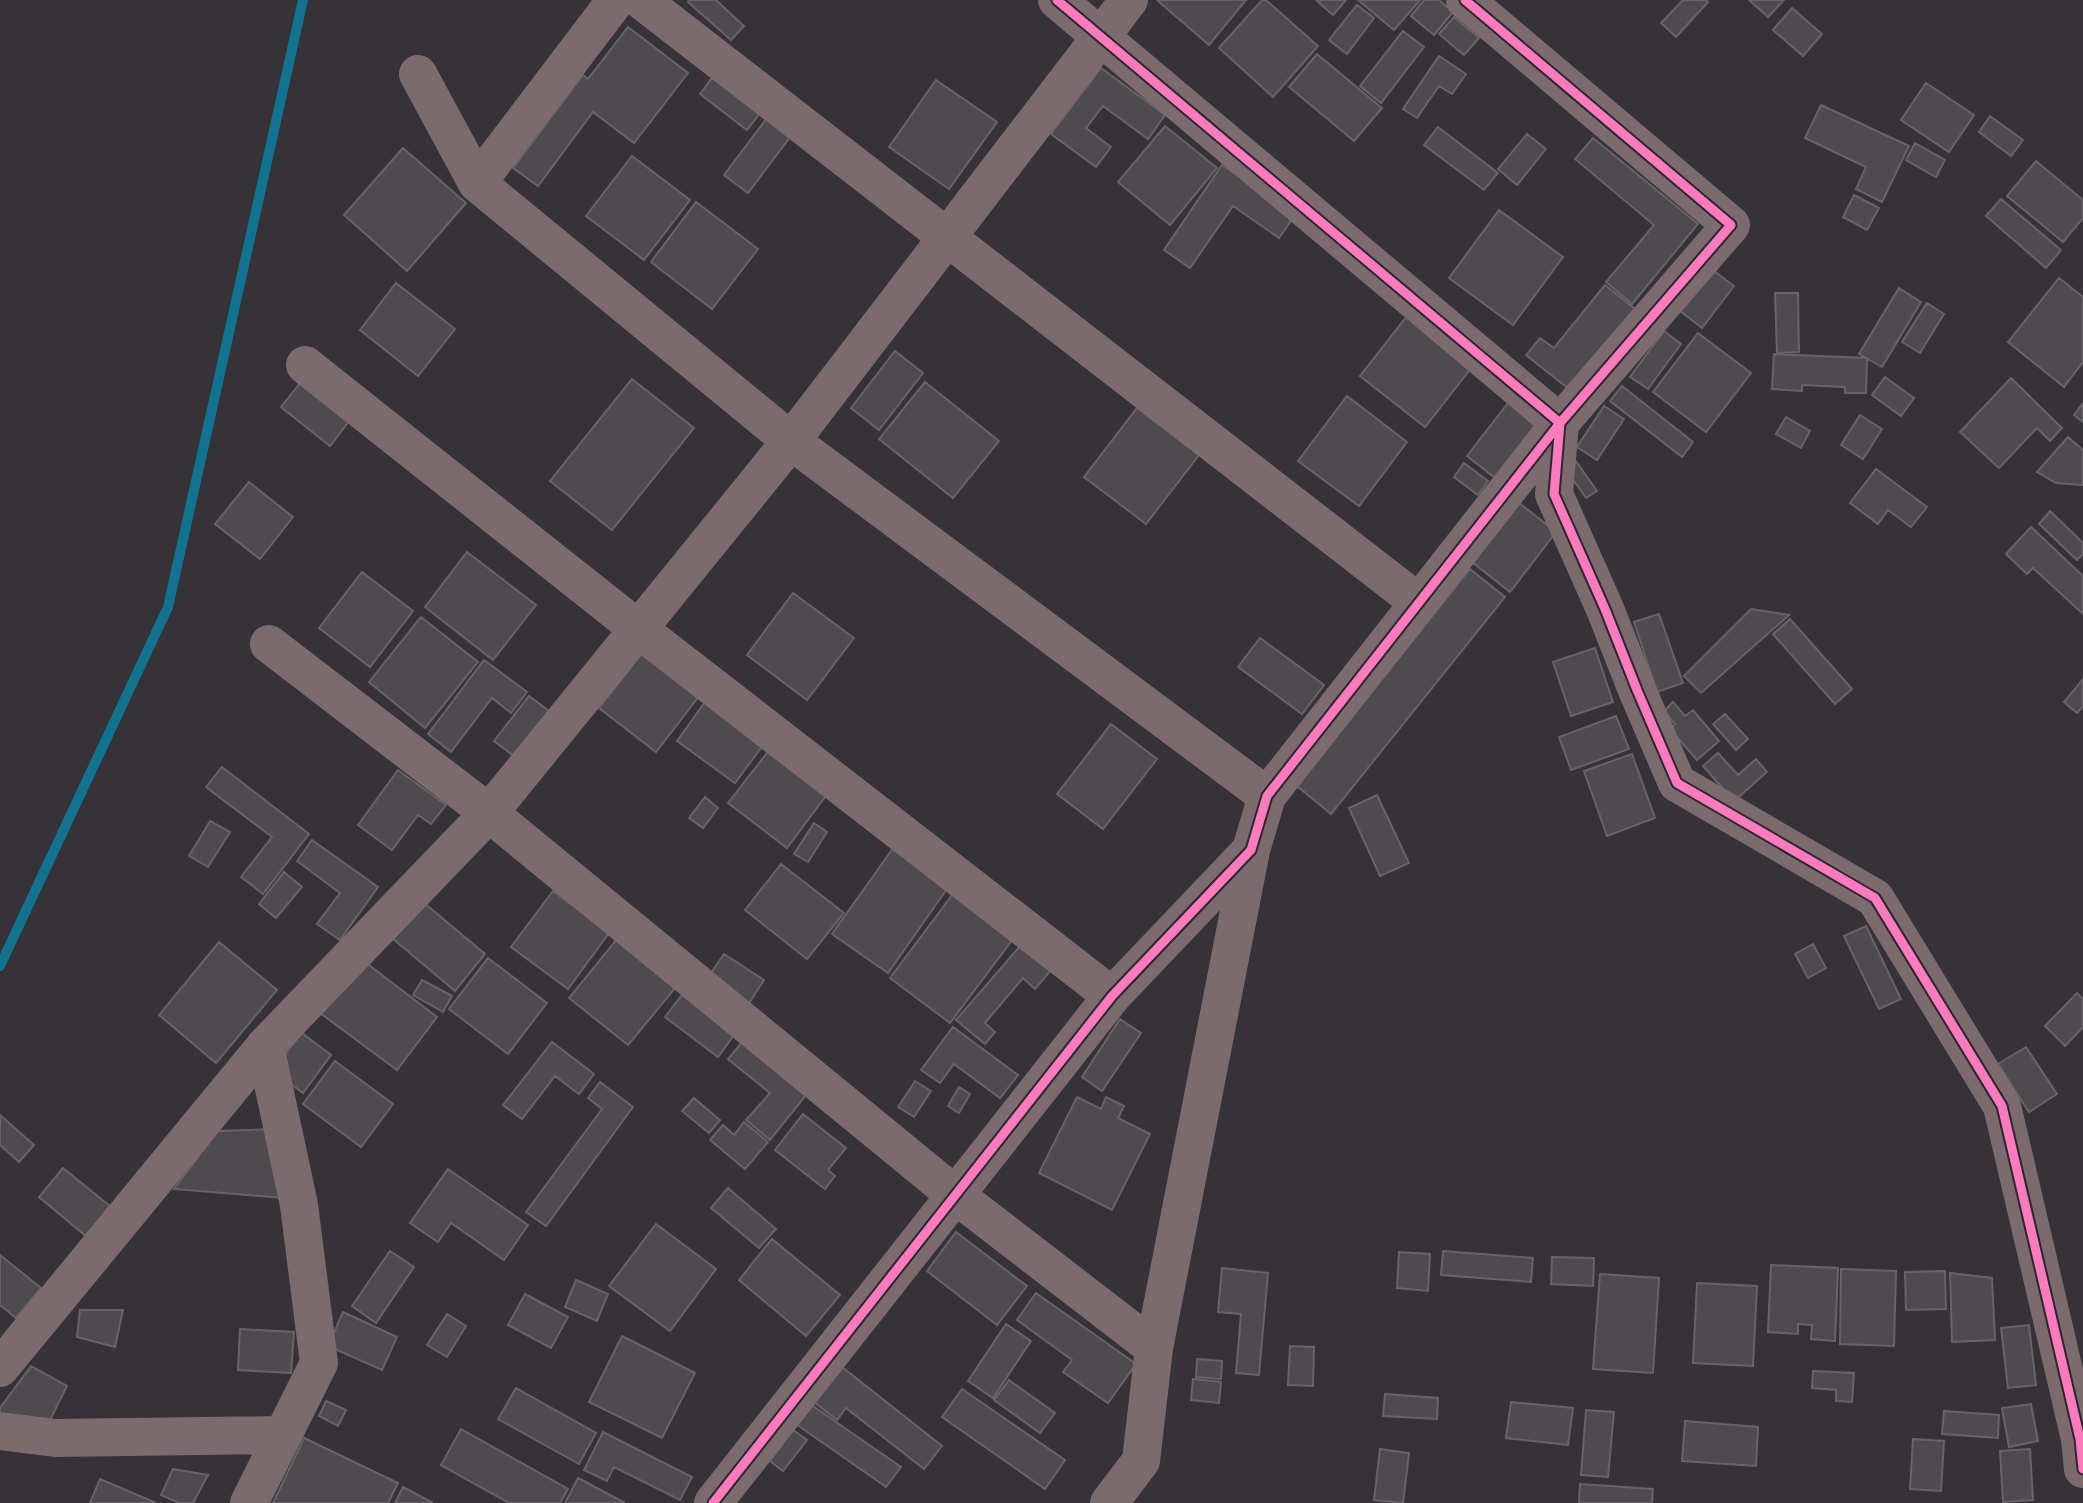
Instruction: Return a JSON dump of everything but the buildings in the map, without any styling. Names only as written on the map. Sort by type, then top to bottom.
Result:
[{"type":"street","points":[[477,183],[616,0]]},
{"type":"street","points":[[641,0],[1418,602]]},
{"type":"street","points":[[1057,0],[1560,423]]},
{"type":"street","points":[[0,1368],[265,1046],[489,813],[791,441],[1129,0]]},
{"type":"street","points":[[1109,1503],[1141,1461],[1154,1348],[1251,850],[1267,796],[1560,423],[1731,225],[1465,0]]},
{"type":"street","points":[[418,74],[477,183],[791,441],[1267,796]]},
{"type":"street","points":[[305,365],[637,628],[1112,996]]},
{"type":"street","points":[[1560,423],[1554,494],[1677,783],[1875,898],[2002,1106],[2080,1439],[2083,1469]]},
{"type":"street","points":[[269,644],[489,813],[954,1194],[1154,1348]]},
{"type":"street","points":[[713,1503],[1112,996],[1251,850]]},
{"type":"street","points":[[249,1503],[318,1363],[299,1205],[265,1046]]},
{"type":"street","points":[[0,1431],[55,1438],[283,1435]]},
{"type":"waterway","points":[[0,966],[168,607],[303,0]]},
{"type":"cycle path","points":[[1057,0],[1560,423],[1554,494],[1677,783],[1875,898],[2002,1106],[2080,1439],[2083,1469]]},
{"type":"cycle path","points":[[713,1503],[1112,996],[1251,850],[1267,796],[1560,423],[1731,225],[1465,0]]}]
